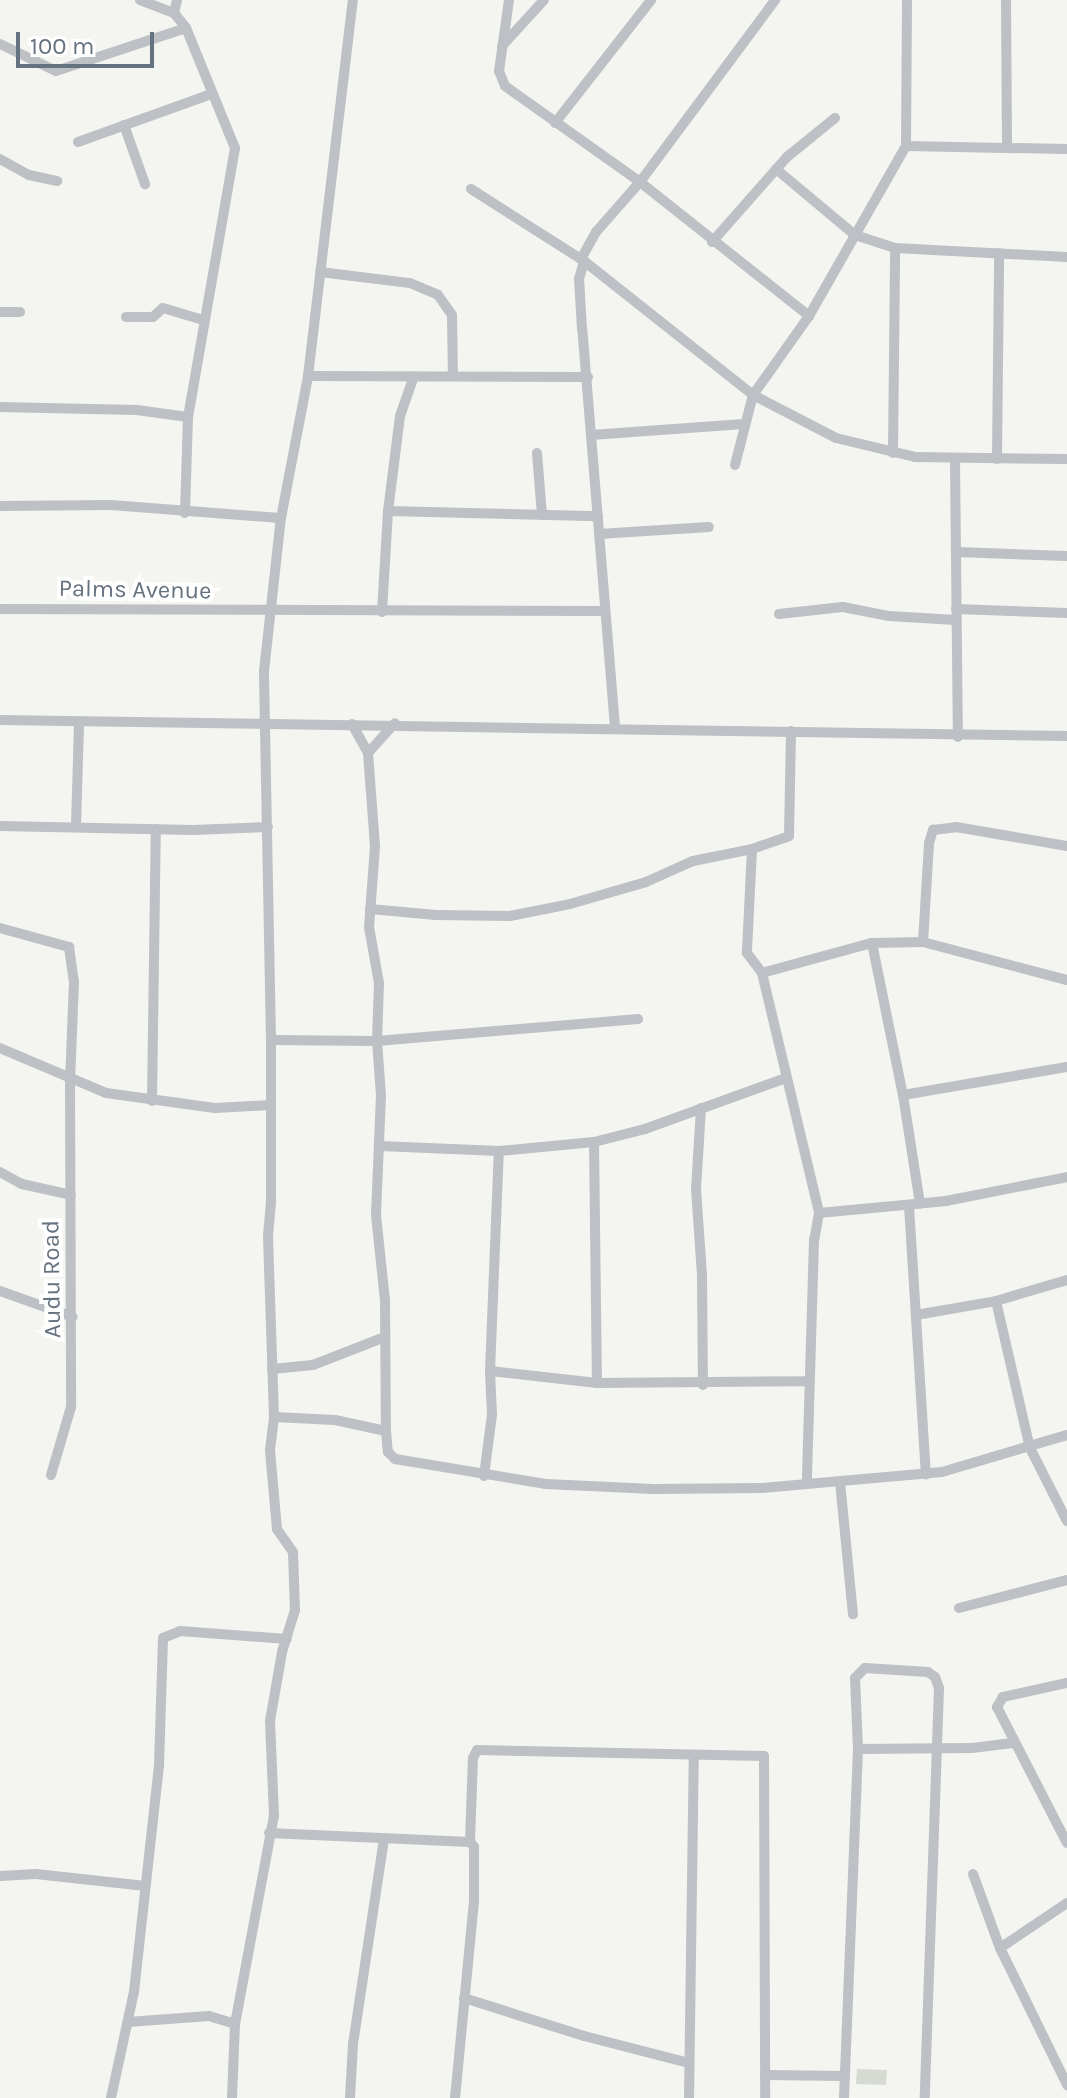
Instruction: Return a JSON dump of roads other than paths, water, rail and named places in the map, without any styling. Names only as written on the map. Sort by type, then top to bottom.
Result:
[{"type":"street","points":[[140,0],[174,13],[186,28],[235,148],[188,417],[185,513]]},
{"type":"street","points":[[174,13],[177,0]]},
{"type":"street","points":[[232,2098],[235,2024],[275,1804],[270,1774],[270,1721],[295,1610],[293,1552],[277,1529],[273,1505],[270,1436],[274,1417],[268,1236],[271,1201],[271,1040],[268,827],[262,722],[269,612],[281,518],[308,376],[353,0]]},
{"type":"street","points":[[509,0],[499,71],[505,86],[640,182],[809,316]]},
{"type":"street","points":[[502,47],[544,0]]},
{"type":"street","points":[[555,123],[651,0]]},
{"type":"street","points":[[615,727],[580,294],[584,261],[581,259],[596,232],[640,182],[775,0]]},
{"type":"street","points":[[735,465],[753,395],[809,316],[906,146],[907,0]]},
{"type":"street","points":[[1006,0],[1007,148]]},
{"type":"street","points":[[0,44],[56,71],[186,28]]},
{"type":"street","points":[[78,142],[211,94]]},
{"type":"street","points":[[712,242],[776,169],[835,118]]},
{"type":"street","points":[[124,125],[145,184]]},
{"type":"street","points":[[906,146],[1067,149]]},
{"type":"street","points":[[0,159],[29,175],[57,181]]},
{"type":"street","points":[[776,169],[855,235],[895,248],[1067,257]]},
{"type":"street","points":[[471,189],[584,261],[753,395],[836,438],[893,453],[955,460],[1067,459]]},
{"type":"street","points":[[893,453],[895,248]]},
{"type":"street","points":[[997,459],[999,253]]},
{"type":"street","points":[[320,272],[410,283],[438,295],[452,315],[453,376]]},
{"type":"street","points":[[126,317],[153,317],[163,308],[203,320]]},
{"type":"street","points":[[0,312],[20,312]]},
{"type":"street","points":[[308,376],[588,377]]},
{"type":"street","points":[[382,612],[388,511],[400,416],[414,376]]},
{"type":"street","points":[[0,407],[137,410],[188,417]]},
{"type":"street","points":[[591,435],[744,424]]},
{"type":"street","points":[[537,453],[542,515]]},
{"type":"street","points":[[955,460],[958,737]]},
{"type":"street","points":[[0,506],[111,505],[281,518]]},
{"type":"street","points":[[388,511],[598,516]]},
{"type":"street","points":[[599,534],[709,527]]},
{"type":"street","points":[[957,552],[1067,556]]},
{"type":"street","points":[[779,614],[843,607],[889,616],[1067,613]]},
{"type":"street","name":"Palms Avenue","points":[[0,609],[605,611]]},
{"type":"street","points":[[0,720],[395,723],[958,737],[1067,736]]},
{"type":"street","points":[[76,826],[79,722]]},
{"type":"street","points":[[368,753],[395,723]]},
{"type":"street","points":[[352,724],[368,753],[375,846],[370,909],[379,983],[377,1041],[381,1095],[376,1215],[385,1300],[386,1431],[388,1452],[395,1459],[546,1484],[653,1489],[762,1488],[926,1474],[1030,1448],[1067,1435]]},
{"type":"street","points":[[370,909],[510,916],[570,904],[646,882],[693,861],[752,849],[789,836],[791,731]]},
{"type":"street","points":[[0,826],[156,829],[268,827]]},
{"type":"street","points":[[923,942],[929,843],[933,830],[956,827],[1067,846]]},
{"type":"street","points":[[152,1101],[156,829]]},
{"type":"street","points":[[752,849],[747,953],[762,973],[819,1213],[814,1240],[807,1482]]},
{"type":"street","name":"Audu Road","points":[[0,928],[69,947],[74,982],[70,1080],[71,1407],[51,1475]]},
{"type":"street","points":[[762,973],[872,943],[923,942],[1067,980]]},
{"type":"street","points":[[872,943],[903,1095],[915,1205],[916,1315],[926,1474]]},
{"type":"street","points":[[271,1040],[377,1041],[638,1019]]},
{"type":"street","points":[[0,1048],[106,1093],[215,1108],[270,1105]]},
{"type":"street","points":[[903,1095],[1067,1067]]},
{"type":"street","points":[[380,1146],[499,1151],[594,1142],[645,1129],[786,1078]]},
{"type":"street","points":[[701,1108],[696,1189],[702,1275],[703,1385]]},
{"type":"street","points":[[594,1142],[597,1383]]},
{"type":"street","points":[[484,1476],[492,1414],[490,1371],[499,1151]]},
{"type":"street","points":[[0,1172],[22,1184],[71,1195]]},
{"type":"street","points":[[819,1213],[915,1205],[1067,1177]]},
{"type":"street","points":[[916,1315],[996,1301],[1067,1280]]},
{"type":"street","points":[[0,1291],[73,1317]]},
{"type":"street","points":[[996,1301],[1030,1448],[1067,1521]]},
{"type":"street","points":[[272,1369],[313,1365],[385,1337]]},
{"type":"street","points":[[490,1371],[597,1383],[703,1385],[809,1381]]},
{"type":"street","points":[[274,1417],[335,1420],[386,1431]]},
{"type":"street","points":[[840,1482],[853,1614]]},
{"type":"street","points":[[959,1608],[1067,1580]]},
{"type":"street","points":[[111,2098],[128,2022],[159,1766],[163,1638],[180,1631],[287,1639]]},
{"type":"street","points":[[844,2098],[858,1749],[855,1678],[865,1668],[928,1672],[935,1677],[939,1688],[925,2098]]},
{"type":"street","points":[[1067,1683],[998,1701],[997,1707],[1067,1843]]},
{"type":"street","points":[[858,1749],[1013,1743]]},
{"type":"street","points":[[455,2098],[474,1901],[475,1853],[470,1842],[473,1758],[477,1750],[766,1757],[765,2098]]},
{"type":"street","points":[[689,2098],[694,1756]]},
{"type":"street","points":[[269,1833],[470,1842]]},
{"type":"street","points":[[350,2098],[353,2044],[384,1839]]},
{"type":"street","points":[[0,1876],[36,1874],[145,1886]]},
{"type":"street","points":[[973,1874],[1000,1948],[1067,2085]]},
{"type":"street","points":[[1000,1948],[1067,1903]]},
{"type":"street","points":[[464,1998],[584,2036],[689,2063]]},
{"type":"street","points":[[128,2022],[209,2016],[235,2024]]},
{"type":"street","points":[[765,2075],[845,2076]]}]
